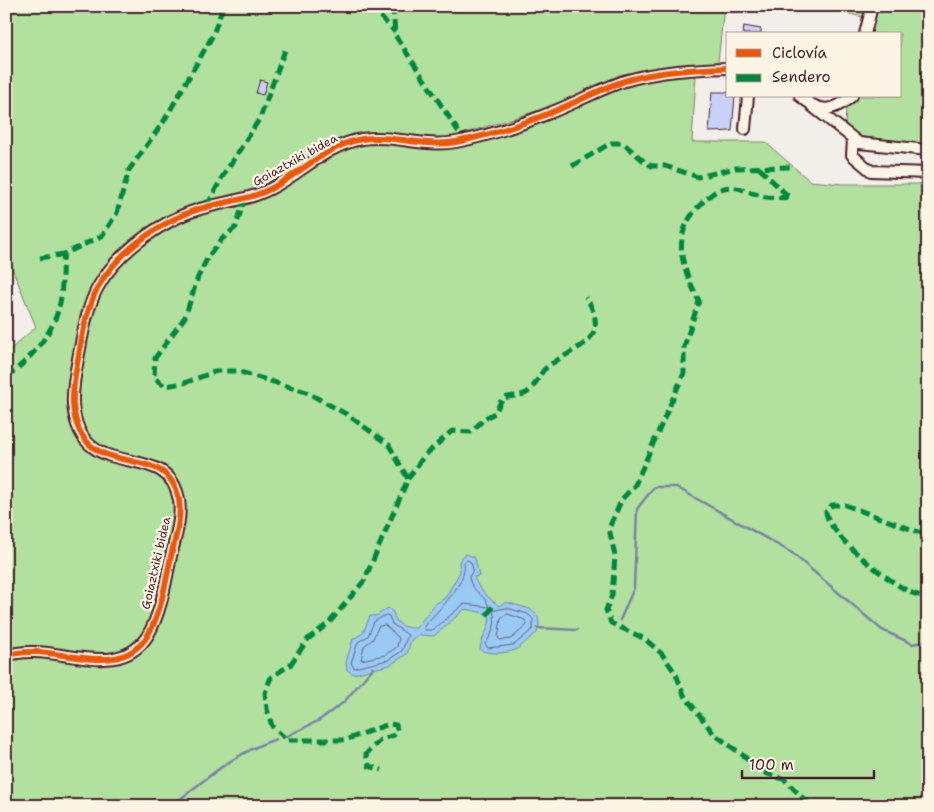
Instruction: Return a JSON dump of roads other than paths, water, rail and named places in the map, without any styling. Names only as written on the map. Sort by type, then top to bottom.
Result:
[{"type":"street","points":[[866,32],[872,6]]},
{"type":"street","name":"Goiaztxiki bidea","points":[[6,656],[31,652],[94,660],[130,653],[148,635],[157,611],[179,514],[177,492],[163,472],[148,464],[134,459],[109,456],[88,446],[76,422],[73,406],[75,374],[89,310],[99,285],[111,268],[126,254],[171,221],[212,205],[256,195],[323,155],[353,141],[380,138],[430,143],[456,142],[551,113],[603,88],[628,80],[671,72],[726,68]]},
{"type":"street","points":[[746,129],[748,98]]},
{"type":"street","points":[[802,98],[853,140],[888,147],[928,150]]},
{"type":"street","points":[[812,106],[830,108],[841,106],[850,98]]},
{"type":"street","points":[[838,127],[841,106]]},
{"type":"street","points":[[853,140],[852,155],[871,171],[928,173]]},
{"type":"water","points":[[467,554],[475,558],[479,576],[474,577],[484,593],[499,606],[506,602],[530,609],[538,616],[539,625],[537,633],[515,650],[492,653],[480,650],[490,618],[484,613],[465,609],[434,636],[420,635],[411,640],[407,654],[390,665],[353,674],[347,670],[346,662],[353,639],[363,633],[370,616],[376,616],[388,608],[393,612],[398,623],[416,628],[435,604],[445,598],[460,572],[459,563],[461,557]]},
{"type":"waterway","points":[[620,620],[634,588],[637,509],[654,487],[676,487],[792,553],[882,630],[913,644],[928,641]]},
{"type":"waterway","points":[[537,628],[577,630]]},
{"type":"waterway","points":[[285,737],[318,721],[344,702],[373,668]]},
{"type":"waterway","points":[[172,806],[234,759],[247,751],[276,739]]}]
